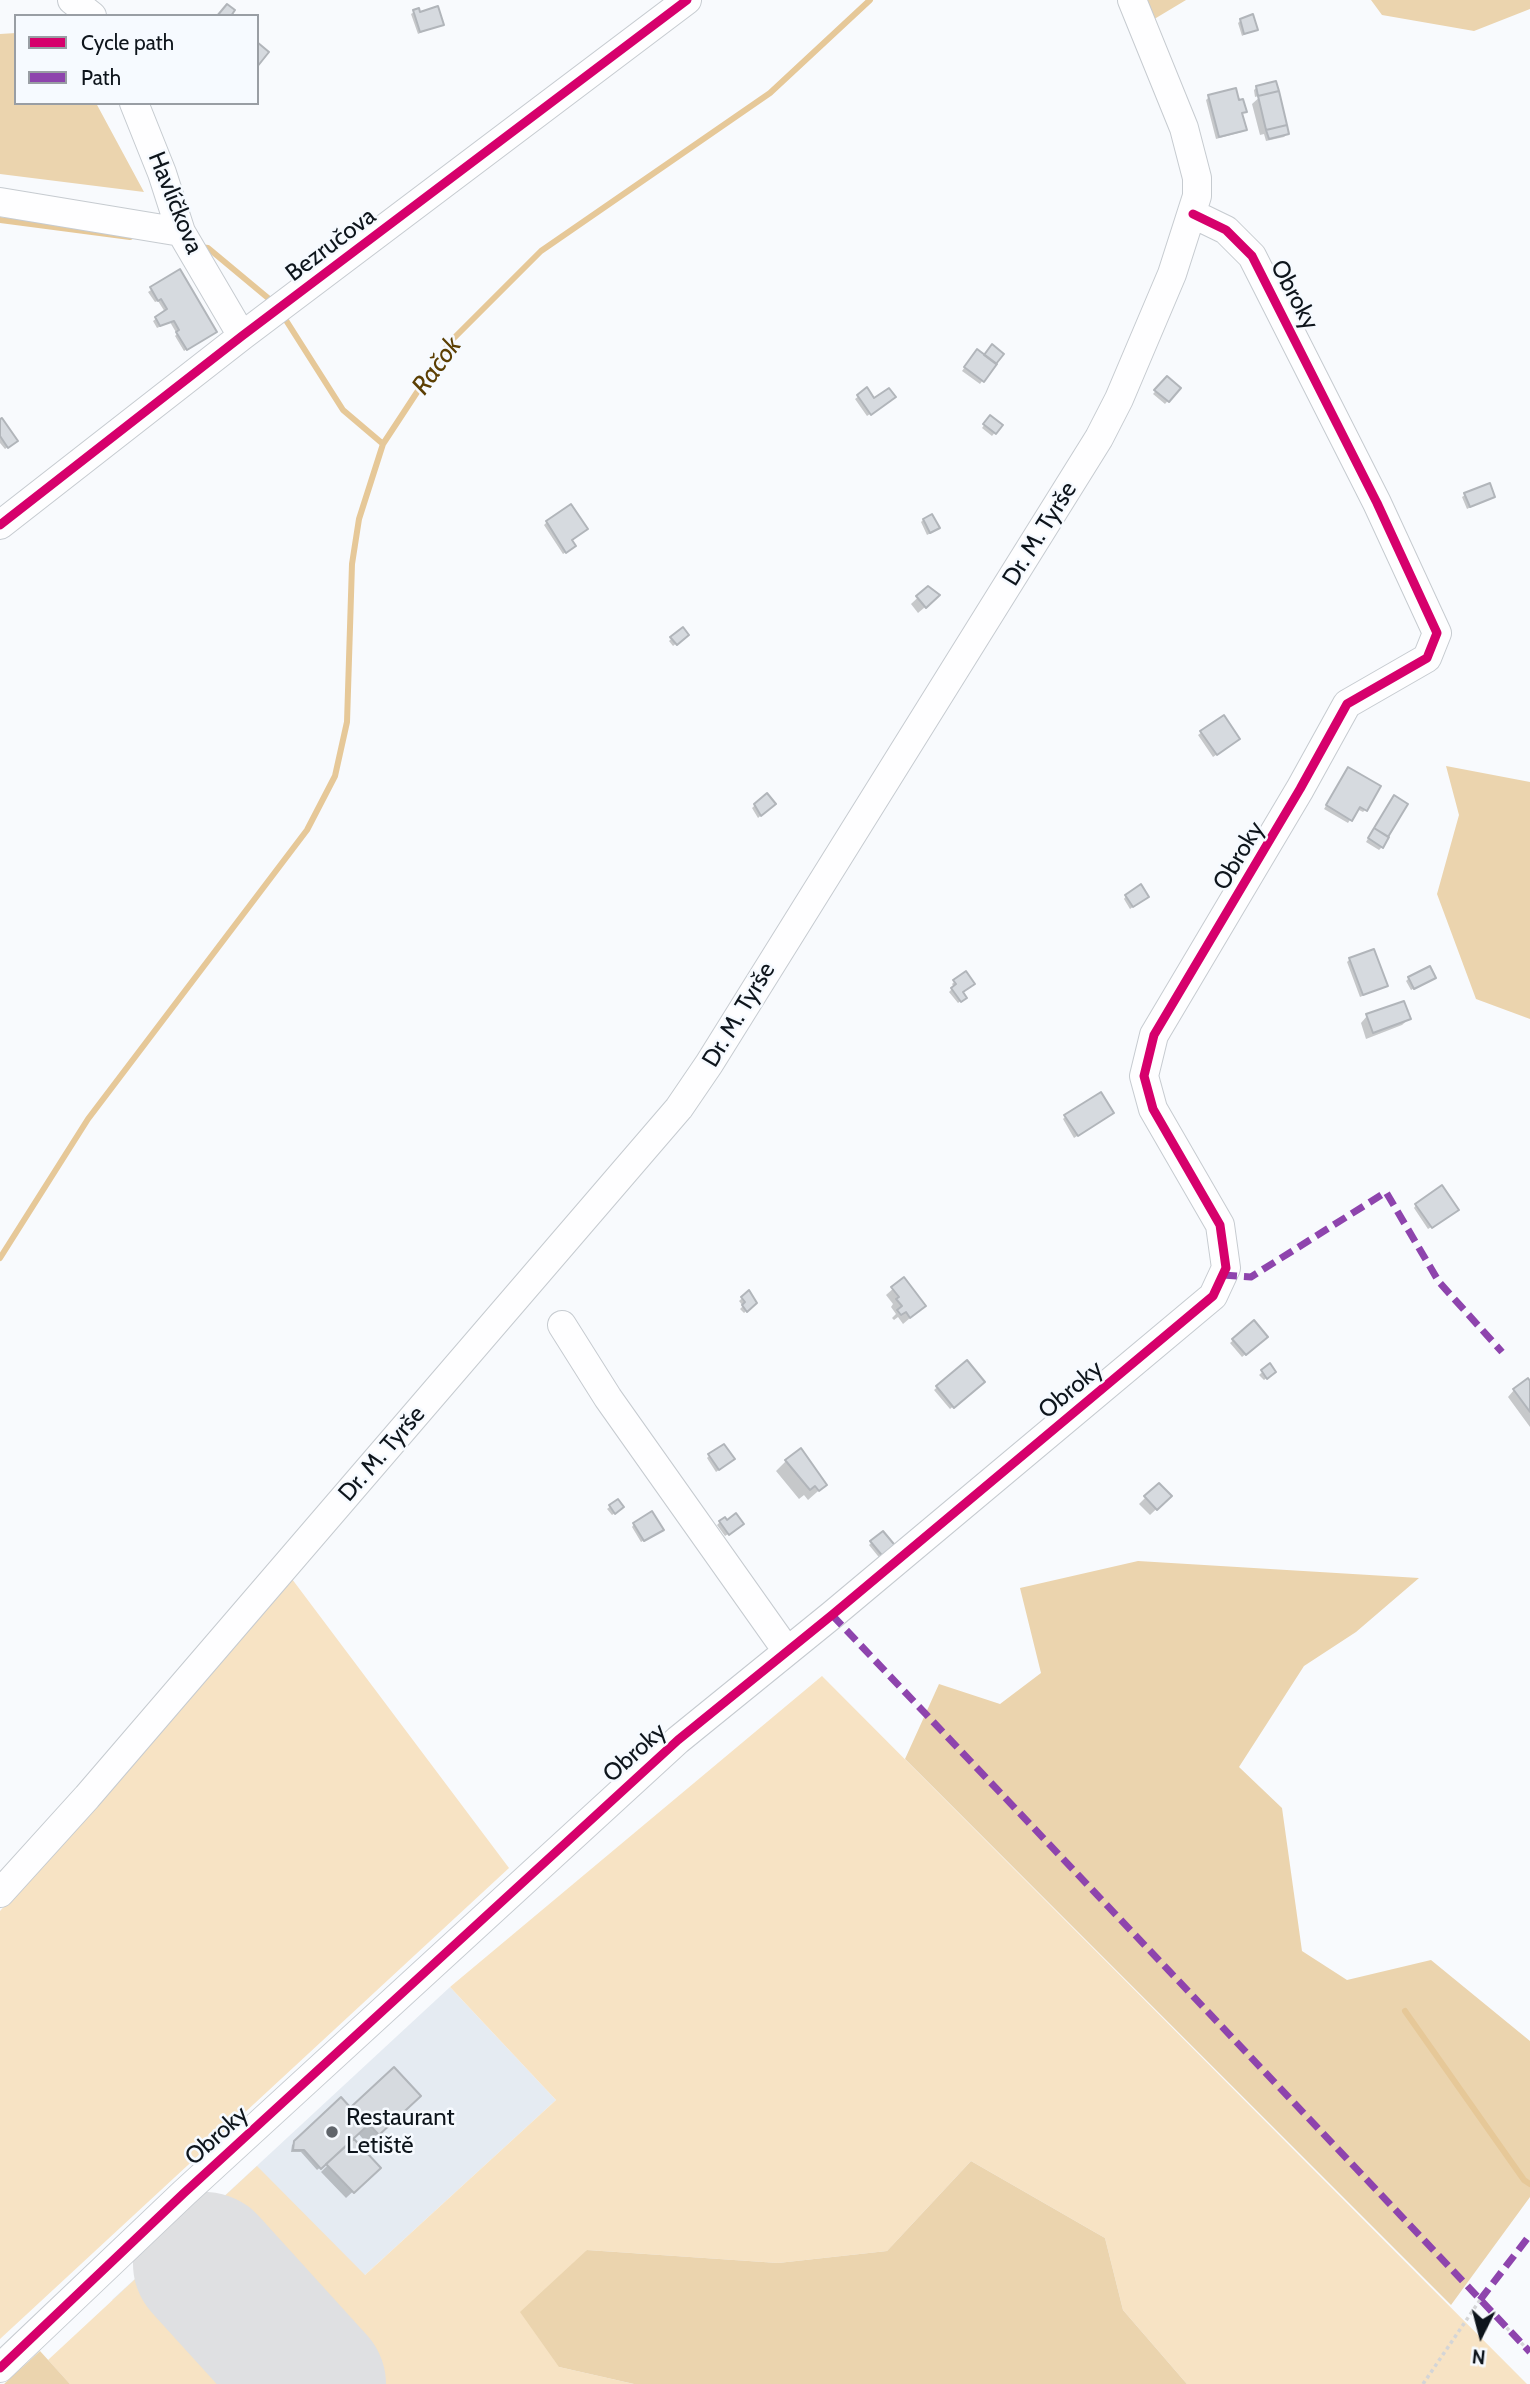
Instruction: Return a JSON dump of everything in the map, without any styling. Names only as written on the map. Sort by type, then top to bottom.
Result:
[{"type":"street","points":[[72,0],[90,14]]},
{"type":"street","name":"Bezručova","points":[[0,525],[242,336],[687,0]]},
{"type":"street","name":"Dr. M. Tyrše","points":[[0,1893],[227,1634],[695,1087],[1099,438],[1143,345],[1172,274],[1198,196],[1192,153],[1132,0]]},
{"type":"street","name":"Havlíčkova","points":[[135,105],[162,173],[181,232],[242,336]]},
{"type":"street","points":[[0,202],[181,232]]},
{"type":"street","name":"Obroky","points":[[0,2368],[184,2193],[678,1740],[1213,1296],[1226,1268],[1220,1225],[1153,1109],[1144,1076],[1154,1035],[1300,789],[1347,704],[1427,658],[1437,633],[1377,503],[1252,256],[1226,230],[1192,214]]},
{"type":"street","points":[[562,1325],[608,1398],[788,1651]]},
{"type":"path","points":[[1423,2384],[1480,2300],[1530,2352]]},
{"type":"shaded area","points":[[1143,0],[1186,0],[1151,21]]},
{"type":"shaded area","points":[[1371,0],[1530,0],[1530,9],[1474,31],[1382,15]]},
{"type":"shaded area","points":[[14,33],[14,105],[97,105],[144,192],[0,174],[0,34]]},
{"type":"shaded area","points":[[1446,766],[1530,782],[1530,1019],[1476,999],[1437,894],[1459,815]]},
{"type":"shaded area","points":[[1138,1561],[1419,1578],[1356,1632],[1304,1666],[1239,1767],[1282,1808],[1302,1951],[1347,1980],[1431,1960],[1530,2041],[1530,2197],[1451,2305],[905,1759],[939,1684],[1000,1704],[1041,1673],[1020,1588]]},
{"type":"shaded area","points":[[292,1579],[509,1868],[0,2339],[0,1911],[112,1787]]},
{"type":"shaded area","points":[[822,1676],[1527,2384],[1187,2384],[1123,2310],[1105,2238],[971,2161],[887,2251],[778,2263],[587,2250],[559,2367],[634,2384],[70,2384],[48,2360],[257,2166],[365,2275],[556,2100],[450,1987]]},
{"type":"shaded area","points":[[450,1987],[556,2100],[365,2275],[112,2300]]},
{"type":"shaded area","points":[[971,2161],[1105,2238],[1123,2310],[1187,2384],[634,2384],[559,2367],[520,2312],[587,2250],[778,2263],[887,2251]]},
{"type":"shaded area","points":[[40,2351],[70,2384],[4,2384]]},
{"type":"building","points":[[227,4],[235,10],[232,14],[219,14]]},
{"type":"building","points":[[438,6],[444,25],[420,32],[413,10],[419,8],[420,12]]},
{"type":"building","points":[[1253,14],[1258,30],[1244,34],[1240,19]]},
{"type":"building","points":[[259,44],[269,52],[259,64]]},
{"type":"building","points":[[1276,81],[1279,91],[1258,96],[1256,86]]},
{"type":"building","points":[[1236,88],[1239,100],[1243,99],[1247,112],[1242,113],[1247,130],[1219,137],[1208,95]]},
{"type":"building","points":[[1279,91],[1287,125],[1266,130],[1258,96]]},
{"type":"building","points":[[1287,125],[1289,134],[1269,139],[1266,130]]},
{"type":"building","points":[[180,269],[217,332],[187,350],[176,332],[179,330],[174,321],[160,326],[155,317],[167,309],[161,299],[158,301],[150,287]]},
{"type":"building","points":[[992,344],[1004,354],[996,364],[984,355]]},
{"type":"building","points":[[977,349],[997,364],[984,382],[964,367]]},
{"type":"building","points":[[1167,376],[1181,388],[1169,402],[1154,390]]},
{"type":"building","points":[[867,387],[874,398],[889,388],[896,397],[871,415],[857,395]]},
{"type":"building","points":[[990,415],[1003,425],[996,434],[983,424]]},
{"type":"building","points":[[2,418],[18,441],[8,448],[0,436]]},
{"type":"building","points":[[1490,483],[1495,497],[1470,507],[1464,493]]},
{"type":"building","points":[[571,504],[588,529],[572,540],[576,546],[566,553],[546,521]]},
{"type":"building","points":[[932,514],[940,528],[930,533],[923,519]]},
{"type":"building","points":[[928,586],[940,595],[926,608],[916,596]]},
{"type":"building","points":[[683,627],[689,635],[677,645],[670,637]]},
{"type":"building","points":[[1224,715],[1240,739],[1217,755],[1200,731]]},
{"type":"building","points":[[1348,767],[1381,786],[1367,811],[1360,807],[1352,821],[1326,805]]},
{"type":"building","points":[[767,793],[776,804],[761,816],[754,804]]},
{"type":"building","points":[[1394,795],[1408,804],[1388,837],[1374,828]]},
{"type":"building","points":[[1374,828],[1389,837],[1383,848],[1368,838]]},
{"type":"building","points":[[1141,884],[1149,897],[1133,907],[1125,895]]},
{"type":"building","points":[[1374,949],[1388,986],[1363,995],[1349,958]]},
{"type":"building","points":[[1430,966],[1436,978],[1414,989],[1408,977]]},
{"type":"building","points":[[966,971],[975,984],[963,992],[967,998],[961,1002],[951,988],[956,984],[953,980]]},
{"type":"building","points":[[1404,1001],[1411,1019],[1373,1033],[1366,1014]]},
{"type":"building","points":[[1101,1092],[1114,1113],[1078,1136],[1064,1115]]},
{"type":"building","points":[[1442,1185],[1459,1210],[1432,1228],[1415,1204]]},
{"type":"building","points":[[904,1277],[926,1306],[910,1318],[906,1312],[901,1315],[897,1310],[902,1306],[891,1287]]},
{"type":"building","points":[[749,1290],[757,1303],[747,1312],[741,1297]]},
{"type":"building","points":[[1254,1320],[1268,1337],[1246,1355],[1232,1339]]},
{"type":"building","points":[[967,1360],[985,1382],[954,1408],[936,1386]]},
{"type":"building","points":[[1270,1363],[1276,1372],[1267,1379],[1261,1370]]},
{"type":"building","points":[[1528,1378],[1530,1381],[1530,1412],[1513,1389]]},
{"type":"building","points":[[724,1444],[735,1459],[719,1470],[708,1454]]},
{"type":"building","points":[[801,1448],[827,1485],[819,1491],[815,1486],[810,1490],[785,1460]]},
{"type":"building","points":[[1159,1483],[1172,1496],[1157,1510],[1144,1496]]},
{"type":"building","points":[[618,1499],[624,1507],[615,1514],[609,1505]]},
{"type":"building","points":[[652,1511],[664,1530],[644,1541],[633,1523]]},
{"type":"building","points":[[736,1513],[744,1524],[729,1535],[719,1521],[725,1517],[727,1520]]},
{"type":"building","points":[[883,1531],[898,1549],[885,1559],[870,1541]]},
{"type":"building","points":[[394,2067],[421,2096],[379,2135],[352,2106]]},
{"type":"building","name":"Restaurant Letiště","points":[[341,2097],[367,2126],[321,2169],[304,2150],[293,2150],[294,2141]]},
{"type":"building","points":[[354,2139],[381,2168],[354,2193],[326,2164]]},
{"type":"waterway","name":"Račok","points":[[282,314],[343,410],[383,444],[450,342],[541,251],[770,93],[870,0]]},
{"type":"waterway","name":"Račok","points":[[0,220],[130,237]]},
{"type":"waterway","name":"Račok","points":[[200,247],[208,248],[274,303]]},
{"type":"waterway","points":[[0,1258],[88,1119],[307,830],[335,776],[347,722],[352,564],[359,519],[383,444]]},
{"type":"waterway","points":[[1405,2011],[1524,2180],[1530,2184]]},
{"type":"runway","points":[[205,2264],[314,2384]]},
{"type":"marked path","points":[[1223,1275],[1251,1277],[1386,1192],[1439,1282],[1502,1352]]},
{"type":"marked path","points":[[832,1615],[1530,2352]]},
{"type":"marked path","points":[[1480,2300],[1530,2235]]},
{"type":"cycle path","points":[[0,525],[242,336],[687,0]]},
{"type":"cycle path","points":[[0,2368],[184,2193],[678,1740],[832,1615],[1213,1296],[1226,1268],[1220,1225],[1153,1109],[1144,1076],[1154,1035],[1300,789],[1347,704],[1427,658],[1437,633],[1377,503],[1252,256],[1226,230],[1193,214]]},
{"type":"place","name":"Restaurant Letiště","points":[[332,2132]]}]
